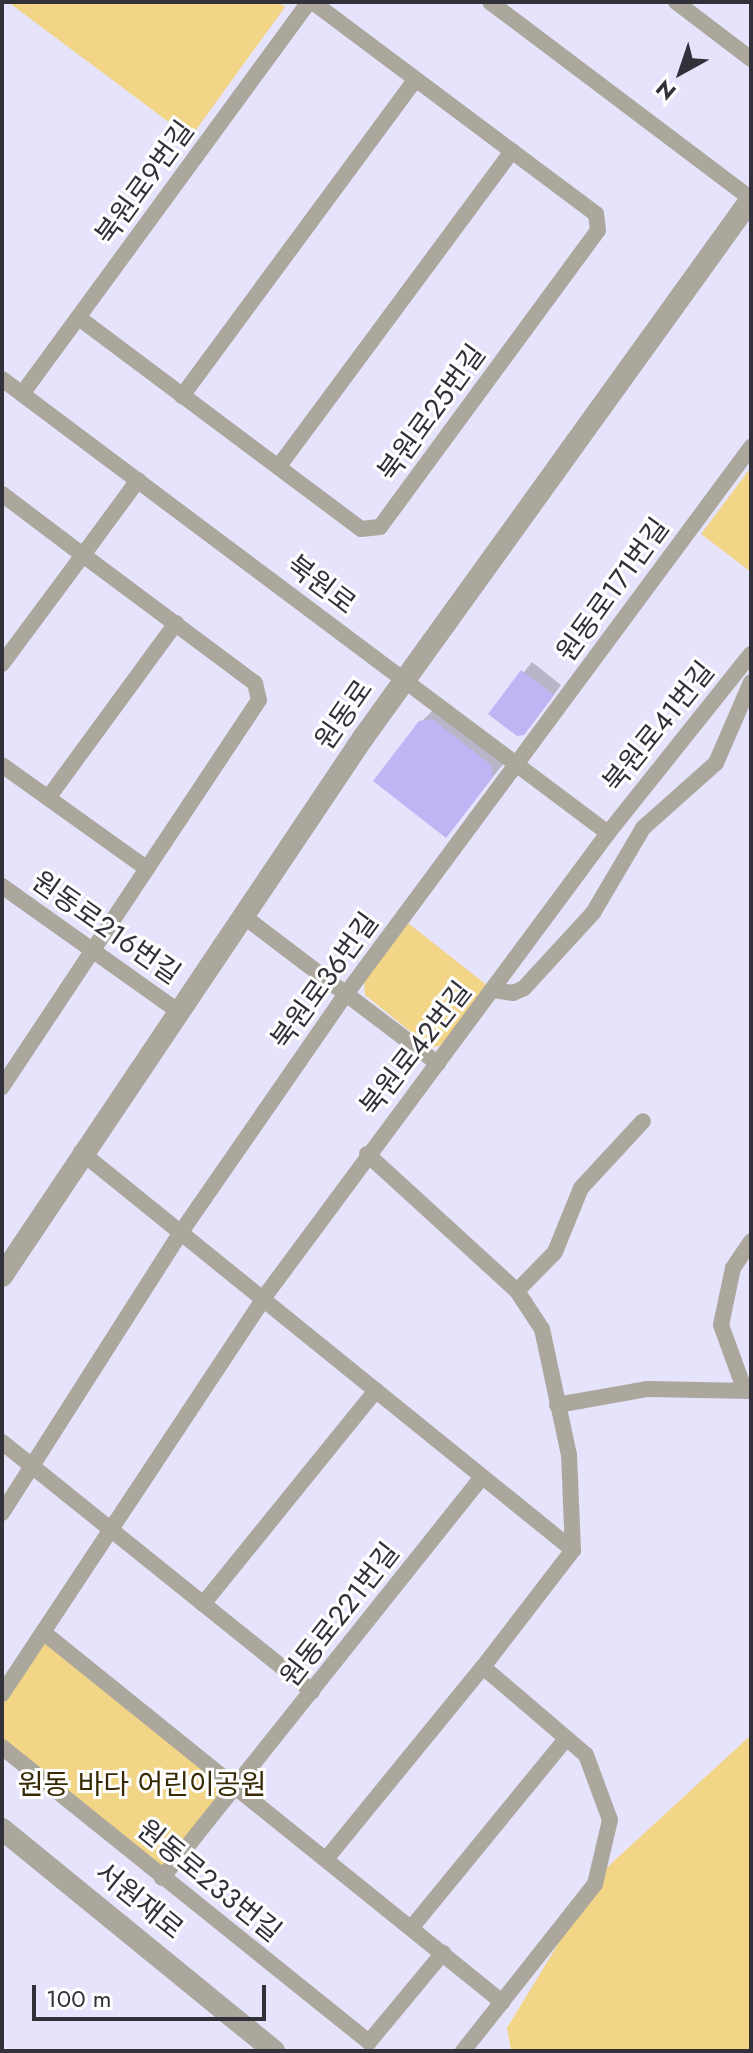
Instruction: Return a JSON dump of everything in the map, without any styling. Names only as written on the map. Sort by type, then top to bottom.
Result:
[{"type":"street","name":"북원로9번길","points":[[22,394],[311,2],[596,214],[598,230]]},
{"type":"street","points":[[490,2],[751,199]]},
{"type":"street","points":[[676,2],[751,59]]},
{"type":"street","points":[[182,396],[415,80]]},
{"type":"street","points":[[279,466],[512,151]]},
{"type":"street","name":"원동로","points":[[2,1276],[81,1152],[405,680],[751,199]]},
{"type":"street","name":"북원로25번길","points":[[79,318],[361,529],[380,527],[598,230]]},
{"type":"street","name":"북원로","points":[[2,379],[608,833]]},
{"type":"street","name":"원동로171번길","points":[[516,764],[751,447]]},
{"type":"street","points":[[2,664],[138,480]]},
{"type":"street","name":"원동로216번길","points":[[2,494],[255,683],[259,700],[92,948]]},
{"type":"street","points":[[48,798],[176,623]]},
{"type":"street","name":"북원로41번길","points":[[608,833],[751,654]]},
{"type":"street","points":[[494,990],[513,993],[524,988],[593,913],[643,828],[716,763],[751,682]]},
{"type":"street","name":"북원로36번길","points":[[181,1232],[346,994],[516,764]]},
{"type":"street","points":[[2,765],[147,869]]},
{"type":"street","name":"북원로42번길","points":[[265,1296],[367,1154],[494,990],[608,833]]},
{"type":"street","name":"원동로216번길","points":[[2,886],[179,1012]]},
{"type":"street","points":[[242,915],[438,1064]]},
{"type":"street","points":[[2,1087],[92,948]]},
{"type":"street","points":[[517,1291],[555,1252],[581,1188],[643,1121]]},
{"type":"street","points":[[81,1152],[265,1296],[573,1550]]},
{"type":"street","points":[[327,1858],[483,1667],[573,1550],[569,1455],[542,1329],[517,1291],[367,1154]]},
{"type":"street","points":[[2,1513],[181,1232]]},
{"type":"street","points":[[557,1405],[647,1389],[748,1391],[721,1325],[733,1268],[751,1241]]},
{"type":"street","points":[[2,1694],[265,1296]]},
{"type":"street","points":[[203,1604],[376,1390]]},
{"type":"street","points":[[2,1442],[312,1691]]},
{"type":"street","name":"원동로221번길","points":[[162,1878],[482,1477]]},
{"type":"street","points":[[43,1632],[238,1785],[502,2002]]},
{"type":"street","points":[[463,2051],[595,1884],[610,1820],[586,1755],[483,1667]]},
{"type":"street","points":[[412,1927],[565,1740]]},
{"type":"street","name":"원동로233번길","points":[[2,1747],[369,2042],[443,1953]]},
{"type":"street","name":"서원재로","points":[[2,1829],[274,2051]]},
{"type":"green space","points":[[8,2],[278,2],[285,7],[190,138]]},
{"type":"green space","points":[[751,471],[751,572],[701,534]]},
{"type":"green space","points":[[408,923],[488,986],[442,1045],[431,1048],[365,995],[364,981]]},
{"type":"green space","name":"원동 바다 어린이공원","points":[[43,1632],[238,1785],[162,1878],[2,1747],[2,1694]]},
{"type":"green space","points":[[751,1735],[751,2051],[511,2051],[507,2028],[602,1872]]},
{"type":"building","points":[[521,670],[554,695],[524,735],[517,736],[488,714]]},
{"type":"building","points":[[432,719],[491,765],[493,777],[446,838],[373,781],[419,721]]}]
